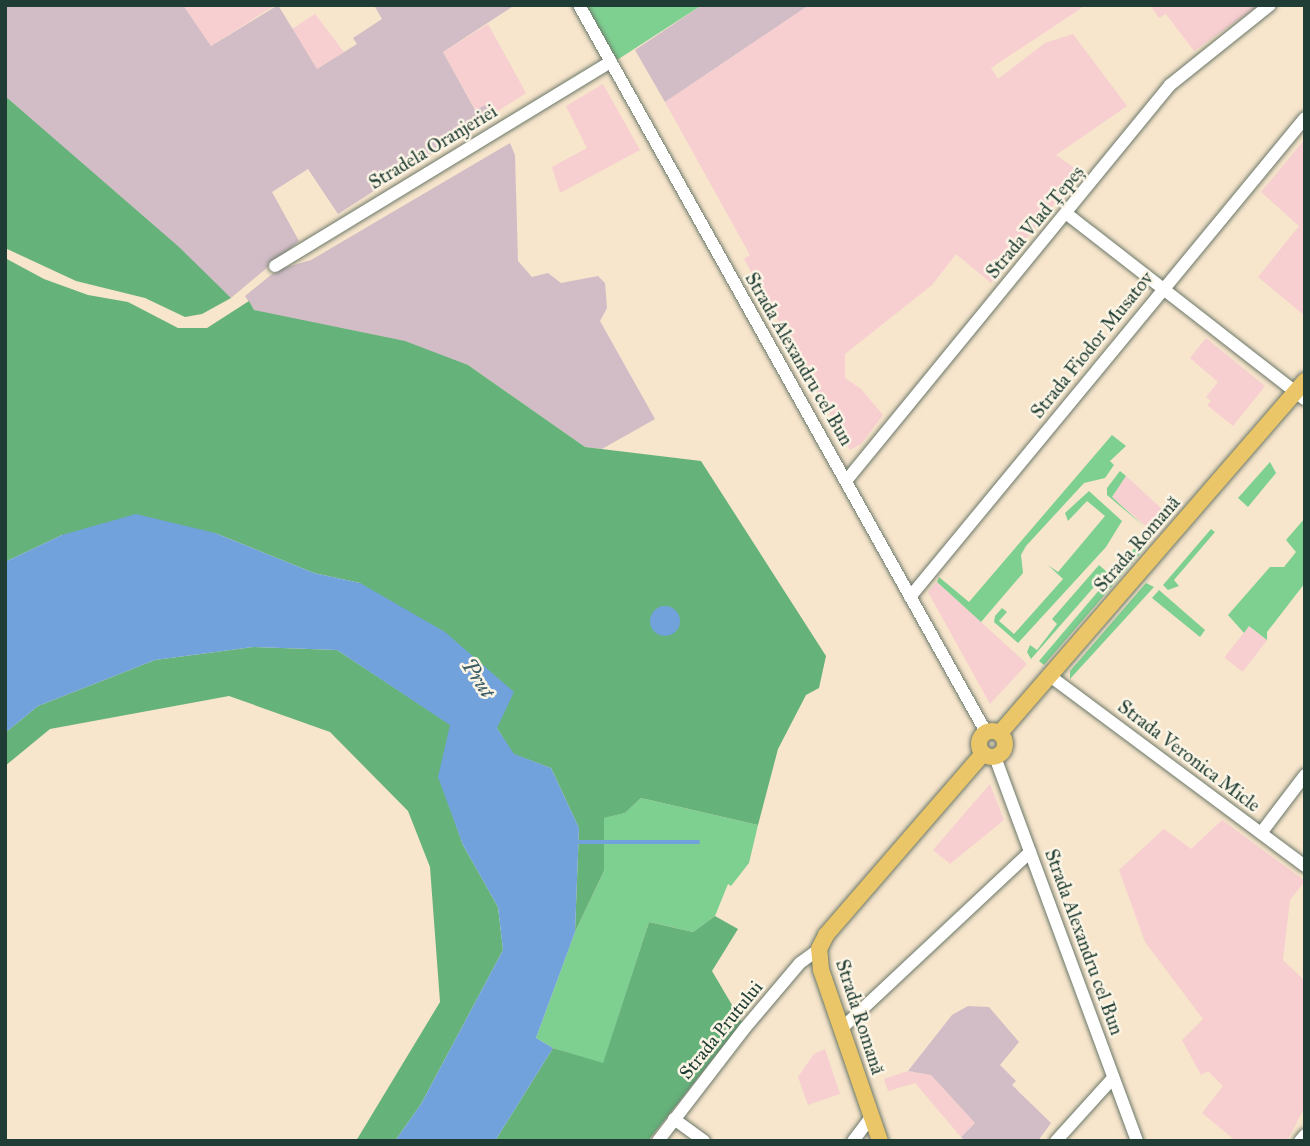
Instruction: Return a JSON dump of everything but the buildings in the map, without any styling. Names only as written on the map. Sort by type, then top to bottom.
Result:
[{"type":"main road","name":"Strada Romană","points":[[993,732],[1050,676],[1302,391]]},
{"type":"main road","points":[[993,732],[1005,746],[989,755],[978,742],[993,732]]},
{"type":"main road","name":"Strada Romană","points":[[880,1141],[841,1029],[819,949],[826,935],[989,755]]},
{"type":"street","name":"Strada Alexandru cel Bun","points":[[579,5],[910,597],[993,732]]},
{"type":"street","name":"Strada Vlad Ţepeș","points":[[846,481],[1170,85],[1269,5]]},
{"type":"street","name":"Stradela Oranjeriei","points":[[275,266],[611,62]]},
{"type":"street","name":"Strada Fiodor Musatov","points":[[910,597],[1305,118]]},
{"type":"street","points":[[1067,214],[1162,290],[1302,391]]},
{"type":"street","name":"Strada Veronica Micle","points":[[1050,676],[1305,866]]},
{"type":"street","name":"Strada Alexandru cel Bun","points":[[989,755],[1030,852],[1137,1141]]},
{"type":"street","points":[[1261,833],[1305,775]]},
{"type":"street","points":[[841,1029],[1030,852]]},
{"type":"street","name":"Strada Prutului","points":[[658,1141],[800,963],[819,949]]},
{"type":"street","points":[[1056,1141],[1113,1077]]},
{"type":"street","points":[[853,1141],[872,1117]]},
{"type":"street","points":[[674,1119],[704,1141]]},
{"type":"street","points":[[1300,1141],[1305,1135]]},
{"type":"shaded area","points":[[5,5],[183,5],[211,46],[278,5],[317,69],[357,44],[353,38],[382,19],[374,5],[515,5],[443,52],[475,110],[486,105],[492,115],[338,214],[308,169],[272,192],[299,241],[231,298],[5,96]]},
{"type":"shaded area","points":[[183,5],[275,5],[211,46]]},
{"type":"shaded area","points":[[702,5],[809,5],[665,102],[635,50]]},
{"type":"shaded area","points":[[809,5],[1086,5],[991,68],[998,79],[1045,43],[1073,34],[1127,106],[1056,155],[1080,172],[991,283],[956,254],[932,285],[845,354],[845,378],[861,389],[883,415],[861,444],[850,450],[744,259],[750,255],[665,102]]},
{"type":"shaded area","points":[[1150,5],[1259,5],[1194,51],[1166,14],[1159,18]]},
{"type":"shaded area","points":[[315,14],[344,52],[317,69],[292,29]]},
{"type":"shaded area","points":[[488,24],[526,93],[492,115],[486,105],[476,111],[443,52]]},
{"type":"shaded area","points":[[603,84],[640,150],[560,193],[552,167],[587,148],[566,106]]},
{"type":"shaded area","points":[[1305,139],[1305,316],[1258,277],[1299,226],[1261,192]]},
{"type":"shaded area","points":[[510,143],[515,155],[518,261],[532,277],[548,273],[561,283],[598,276],[605,283],[607,308],[600,321],[655,419],[602,449],[585,447],[468,365],[254,310],[245,296],[277,270],[311,260]]},
{"type":"shaded area","points":[[1206,338],[1265,386],[1233,426],[1207,405],[1211,401],[1206,397],[1218,382],[1190,358]]},
{"type":"shaded area","points":[[1126,476],[1162,509],[1146,526],[1112,497]]},
{"type":"shaded area","points":[[937,582],[1027,664],[990,704],[928,592]]},
{"type":"shaded area","points":[[1249,626],[1267,640],[1242,672],[1224,658]]},
{"type":"shaded area","points":[[990,784],[1004,820],[950,864],[933,850]]},
{"type":"shaded area","points":[[1222,820],[1305,881],[1290,900],[1283,960],[1305,981],[1305,1107],[1287,1141],[1236,1141],[1202,1113],[1223,1086],[1208,1071],[1201,1075],[1182,1040],[1203,1019],[1145,942],[1119,870],[1164,829],[1191,849]]},
{"type":"shaded area","points":[[968,1006],[989,1007],[1019,1042],[1000,1065],[1016,1081],[1012,1085],[1051,1123],[1038,1141],[965,1141],[961,1137],[975,1123],[931,1075],[908,1071],[952,1015]]},
{"type":"shaded area","points":[[825,1049],[840,1094],[808,1105],[798,1077],[814,1054]]},
{"type":"shaded area","points":[[908,1071],[931,1075],[975,1123],[961,1137],[915,1083],[888,1091],[884,1079]]},
{"type":"green space","points":[[586,5],[702,5],[617,60]]},
{"type":"green space","points":[[5,96],[179,247],[231,298],[202,314],[185,317],[145,298],[76,281],[5,248]]},
{"type":"green space","points":[[5,258],[44,279],[88,295],[128,302],[178,328],[207,328],[249,301],[254,310],[405,341],[468,365],[585,447],[701,461],[826,656],[819,688],[806,695],[778,749],[758,825],[641,798],[625,813],[604,818],[604,871],[575,932],[579,828],[551,768],[513,754],[497,728],[360,583],[314,573],[215,533],[62,535],[5,562]]},
{"type":"green space","points":[[1112,435],[1126,446],[1110,461],[1114,465],[1105,478],[1084,483],[1026,546],[1021,555],[1023,573],[981,622],[937,582],[939,577],[969,602]]},
{"type":"green space","points":[[1270,462],[1276,473],[1248,507],[1238,498]]},
{"type":"green space","points":[[1120,471],[1126,476],[1112,497],[1145,527],[1107,495],[1107,488]]},
{"type":"green space","points":[[1089,491],[1122,521],[1106,547],[1018,643],[994,622],[995,616],[1002,608],[1007,612],[999,621],[1014,634],[1063,579],[1048,565],[1058,572],[1105,516],[1087,501],[1068,521],[1065,513]]},
{"type":"green space","points":[[1305,518],[1305,583],[1267,632],[1267,640],[1249,626],[1244,633],[1228,615],[1270,567],[1284,567],[1296,552],[1286,540]]},
{"type":"green space","points":[[1211,529],[1215,532],[1174,580],[1179,586],[1168,590],[1163,585]]},
{"type":"green space","points":[[1145,536],[1146,547],[1044,665],[1039,661]]},
{"type":"green space","points":[[1099,565],[1107,572],[1031,659],[1027,652],[1030,645],[1037,650],[1057,624],[1052,619]]},
{"type":"green space","points":[[1146,583],[1154,587],[1070,679],[1070,671]]},
{"type":"green space","points":[[1159,590],[1205,630],[1200,637],[1152,598]]},
{"type":"green space","points":[[253,647],[337,650],[451,725],[439,777],[463,845],[498,907],[503,950],[421,1104],[395,1141],[356,1141],[440,1002],[430,867],[408,811],[330,732],[229,696],[50,729],[5,766],[5,733],[38,706],[155,660]]},
{"type":"green space","points":[[641,798],[758,825],[749,863],[731,886],[728,884],[715,916],[693,932],[649,922],[603,1064],[553,1048],[536,1038],[575,932],[604,871],[603,818],[625,813]]},
{"type":"green space","points":[[715,916],[738,929],[712,971],[742,1022],[648,1141],[495,1141],[553,1048],[603,1063],[649,922],[693,932]]},
{"type":"water","name":"Prut","points":[[136,514],[215,533],[314,573],[360,583],[445,632],[514,692],[497,728],[514,754],[551,768],[579,828],[575,932],[536,1038],[553,1048],[495,1141],[395,1141],[421,1104],[503,950],[498,907],[463,845],[438,777],[450,725],[337,650],[253,647],[155,660],[38,706],[5,733],[5,562],[62,535]]},
{"type":"water","points":[[665,606],[676,610],[680,621],[676,632],[665,636],[654,632],[650,621],[654,610]]},
{"type":"waterway","points":[[574,842],[698,842]]}]
